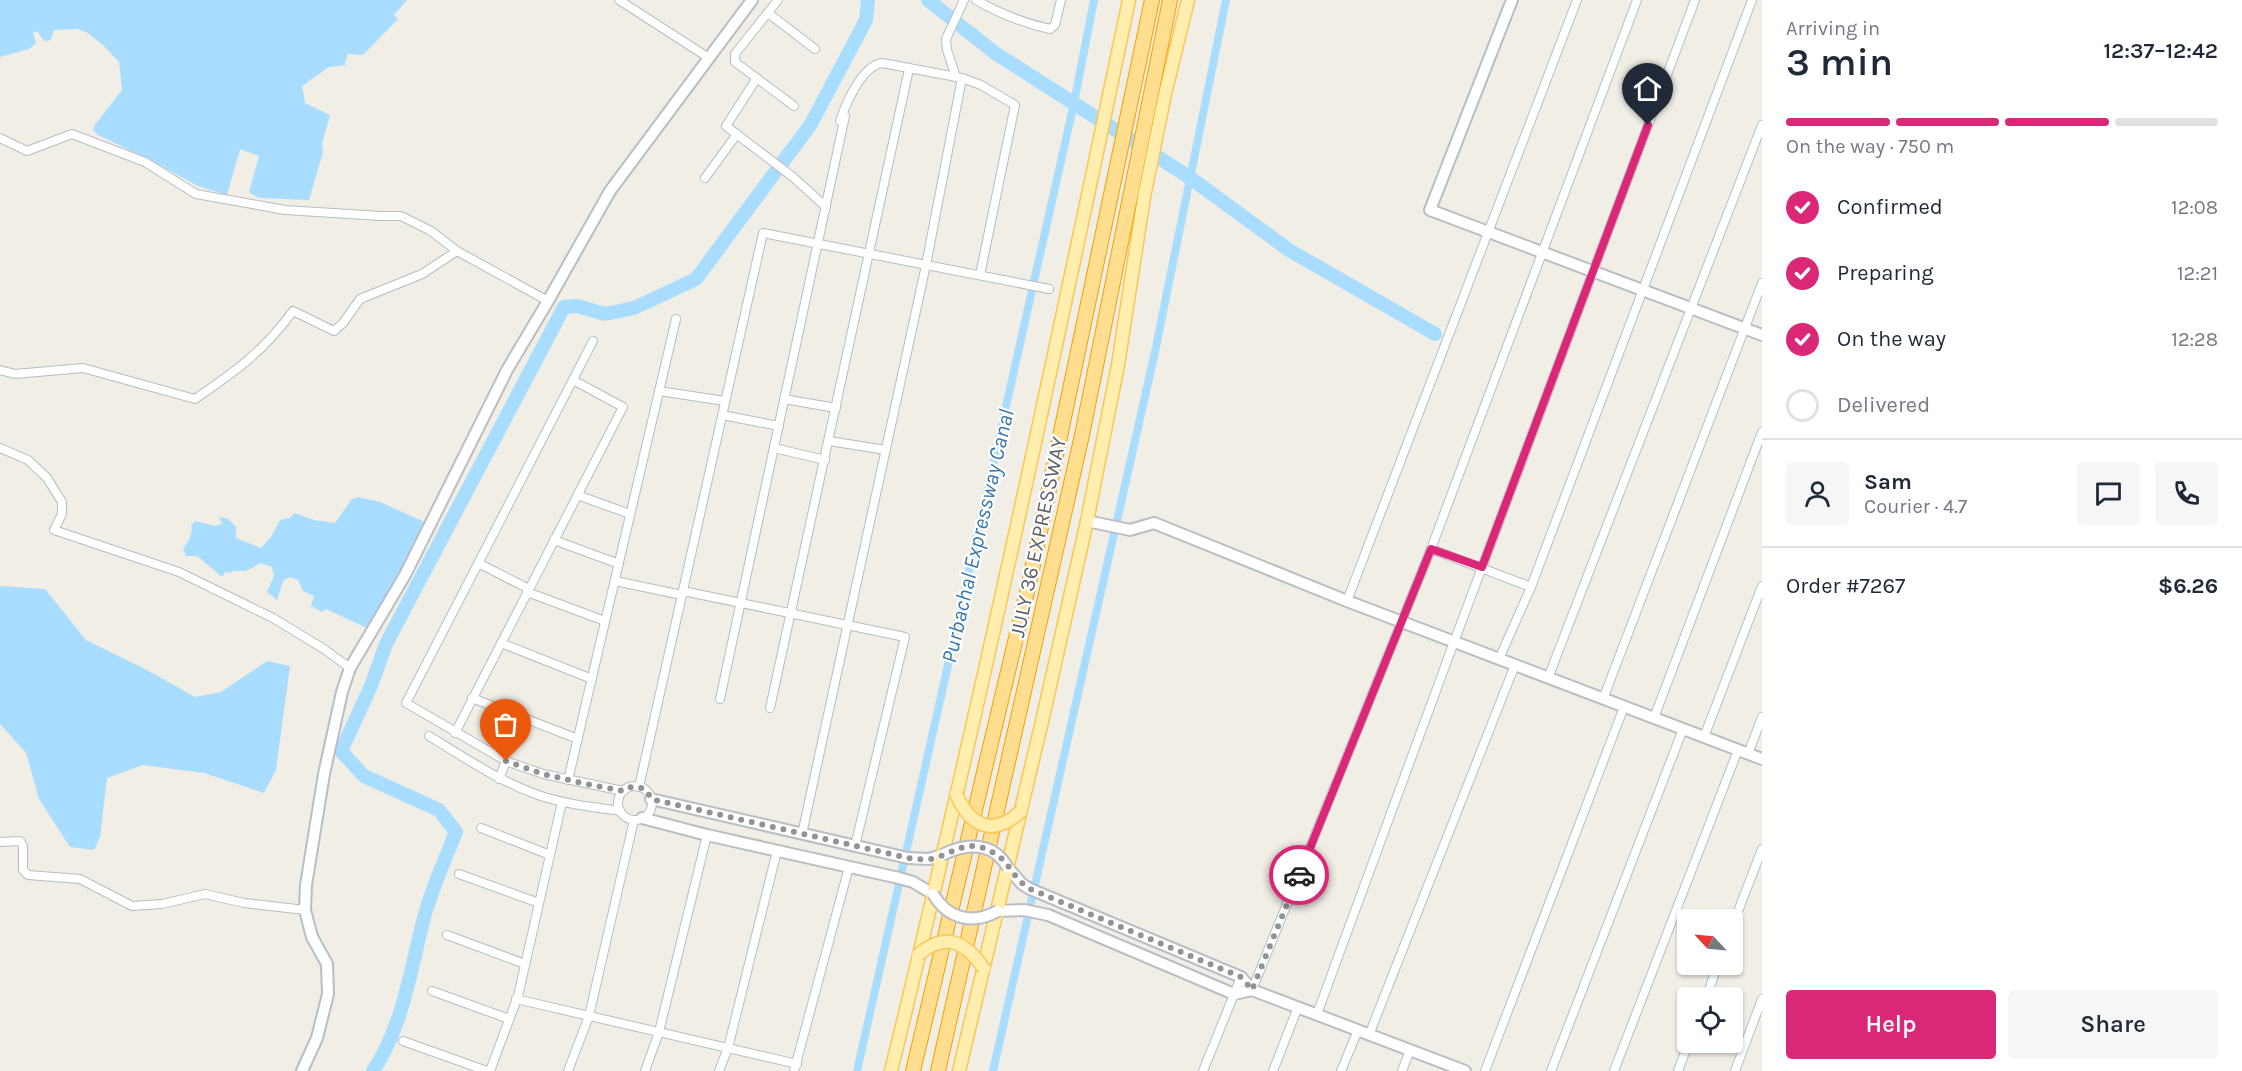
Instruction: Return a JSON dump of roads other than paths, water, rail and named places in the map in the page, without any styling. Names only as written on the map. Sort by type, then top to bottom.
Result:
[{"type":"highway","name":"JULY 36 EXPRESSWAY","points":[[913,1071],[1030,579],[1152,0]]},
{"type":"highway","name":"JULY 36 EXPRESSWAY","points":[[938,1071],[1055,561],[1170,0]]},
{"type":"main road","points":[[891,1071],[956,794],[1090,190],[1129,0]]},
{"type":"main road","points":[[961,1066],[1087,521],[1118,365],[1144,197],[1165,94],[1188,0]]},
{"type":"main road","points":[[956,794],[966,814],[981,824],[1002,824],[1021,811]]},
{"type":"main road","points":[[918,955],[935,943],[953,942],[972,952],[984,969]]},
{"type":"street","points":[[619,0],[709,58]]},
{"type":"street","points":[[302,1071],[317,1038],[328,993],[327,964],[312,937],[305,910],[306,885],[324,774],[342,692],[350,668],[405,575],[502,380],[610,191],[752,0]]},
{"type":"street","points":[[778,0],[735,54],[734,59],[794,106]]},
{"type":"street","points":[[802,834],[926,265],[959,78],[947,50],[946,39],[964,0]]},
{"type":"street","points":[[976,0],[1024,23],[1050,29],[1055,25],[1061,0]]},
{"type":"street","points":[[1512,0],[1430,210],[1762,335]]},
{"type":"street","points":[[1347,601],[1577,0]]},
{"type":"street","points":[[1252,990],[1431,549],[1637,0]]},
{"type":"street","points":[[1317,1014],[1695,0]]},
{"type":"street","points":[[1499,659],[1531,587],[1752,0]]},
{"type":"street","points":[[768,13],[815,49]]},
{"type":"street","points":[[720,699],[841,119],[849,98],[868,70],[875,64],[882,63],[959,78],[981,85],[1015,105],[980,275]]},
{"type":"street","points":[[770,708],[909,69]]},
{"type":"street","points":[[757,78],[726,126],[793,177],[826,207]]},
{"type":"street","points":[[816,243],[845,116]]},
{"type":"street","points":[[1548,678],[1762,125]]},
{"type":"street","points":[[0,138],[27,151],[72,134],[145,162],[196,194],[285,210],[401,216],[431,231],[457,251],[506,276],[548,302]]},
{"type":"street","points":[[705,178],[737,134]]},
{"type":"street","points":[[639,787],[763,233],[1049,289]]},
{"type":"street","points":[[0,370],[15,374],[82,368],[195,399],[263,349],[294,311],[334,331],[360,299],[422,274],[457,251]]},
{"type":"street","points":[[1603,699],[1762,283]]},
{"type":"street","points":[[568,780],[676,320]]},
{"type":"street","points":[[568,1071],[589,1016],[638,819],[649,812],[651,799],[647,791],[639,787],[631,787],[623,791],[543,774],[506,761],[406,703],[593,341]]},
{"type":"street","points":[[455,733],[623,407],[573,380]]},
{"type":"street","points":[[659,391],[726,401]]},
{"type":"street","points":[[784,399],[836,408]]},
{"type":"street","points":[[722,415],[778,426]]},
{"type":"street","points":[[1654,718],[1762,432]]},
{"type":"street","points":[[829,441],[886,450]]},
{"type":"street","points":[[0,448],[28,460],[47,478],[62,502],[62,514],[54,530],[179,572],[273,618],[350,668]]},
{"type":"street","points":[[774,448],[825,460]]},
{"type":"street","points":[[577,495],[630,514]]},
{"type":"street","points":[[1087,521],[1130,530],[1154,523],[1401,622],[1762,759]]},
{"type":"street","points":[[554,540],[619,564]]},
{"type":"street","points":[[1431,549],[1531,587]]},
{"type":"street","points":[[478,563],[528,590],[605,621]]},
{"type":"street","points":[[615,581],[740,603],[905,637],[855,846]]},
{"type":"street","points":[[1704,737],[1762,586]]},
{"type":"street","points":[[501,644],[592,679]]},
{"type":"street","points":[[1370,1035],[1515,665]]},
{"type":"street","points":[[472,698],[578,739]]},
{"type":"street","points":[[1485,1071],[1624,707]]},
{"type":"street","points":[[1614,1071],[1743,752],[1762,717]]},
{"type":"street","points":[[1551,1071],[1683,729]]},
{"type":"street","points":[[429,736],[499,779],[539,796],[620,811]]},
{"type":"street","points":[[499,779],[506,761]]},
{"type":"street","points":[[623,791],[618,802],[620,811],[626,817],[913,882],[933,894],[944,909],[957,917],[983,918],[998,911],[1024,910],[1048,915],[1234,994],[1252,990]]},
{"type":"street","points":[[651,799],[893,854],[929,859],[963,846],[979,847],[999,856],[1022,884],[1241,977],[1252,990],[1465,1071]]},
{"type":"street","points":[[403,1041],[488,1071],[516,999],[562,802]]},
{"type":"street","points":[[481,828],[550,855]]},
{"type":"street","points":[[645,1071],[659,1032],[707,835]]},
{"type":"street","points":[[0,842],[20,841],[23,846],[23,870],[28,874],[80,879],[132,906],[162,904],[205,894],[244,903],[305,910]]},
{"type":"street","points":[[1739,909],[1762,849]]},
{"type":"street","points":[[719,1071],[728,1048],[777,851]]},
{"type":"street","points":[[516,999],[728,1048],[796,1067],[849,867]]},
{"type":"street","points":[[459,874],[539,903]]},
{"type":"street","points":[[447,935],[525,964]]},
{"type":"street","points":[[1203,1071],[1241,977]]},
{"type":"street","points":[[432,991],[509,1019]]},
{"type":"street","points":[[1735,1071],[1762,999]]},
{"type":"street","points":[[1273,1071],[1298,1007]]},
{"type":"street","points":[[1341,1071],[1358,1030]]},
{"type":"street","points":[[1402,1071],[1410,1050]]},
{"type":"street","points":[[1678,1071],[1685,1053]]},
{"type":"water","points":[[0,0],[407,0],[394,15],[398,19],[363,55],[348,54],[346,65],[329,67],[302,86],[305,103],[330,115],[322,144],[323,152],[309,200],[259,198],[249,192],[259,156],[240,149],[227,195],[198,186],[98,135],[93,130],[94,126],[122,90],[119,62],[103,45],[86,32],[77,29],[54,30],[51,40],[44,41],[37,31],[33,33],[36,43],[29,49],[0,57]]},
{"type":"water","points":[[358,497],[380,502],[427,523],[371,630],[326,609],[322,612],[311,606],[314,596],[303,591],[298,580],[290,577],[283,581],[277,600],[267,592],[274,576],[272,567],[261,563],[246,571],[225,572],[222,577],[197,556],[186,556],[183,549],[190,538],[191,526],[195,521],[215,526],[222,524],[219,517],[228,519],[236,527],[236,538],[261,548],[271,537],[280,520],[290,518],[294,513],[314,520],[335,523],[351,500]]},
{"type":"water","points":[[0,586],[45,589],[86,640],[195,697],[221,692],[267,661],[290,666],[276,770],[264,793],[204,773],[143,765],[107,778],[100,837],[94,850],[70,847],[39,799],[26,753],[0,724]]},
{"type":"waterway","points":[[373,1071],[384,1053],[399,1015],[428,904],[456,832],[439,810],[364,776],[341,751],[371,686],[386,644],[564,307],[577,306],[605,314],[634,308],[696,279],[811,124],[866,20],[868,0]]},
{"type":"waterway","points":[[928,0],[995,53],[1189,177],[1289,250],[1435,334]]},
{"type":"waterway","name":"Purbachal Expressway Canal","points":[[857,1071],[1074,103],[1094,0]]},
{"type":"waterway","name":"Purbachal Expressway Canal","points":[[993,1071],[1155,352],[1226,0]]}]
